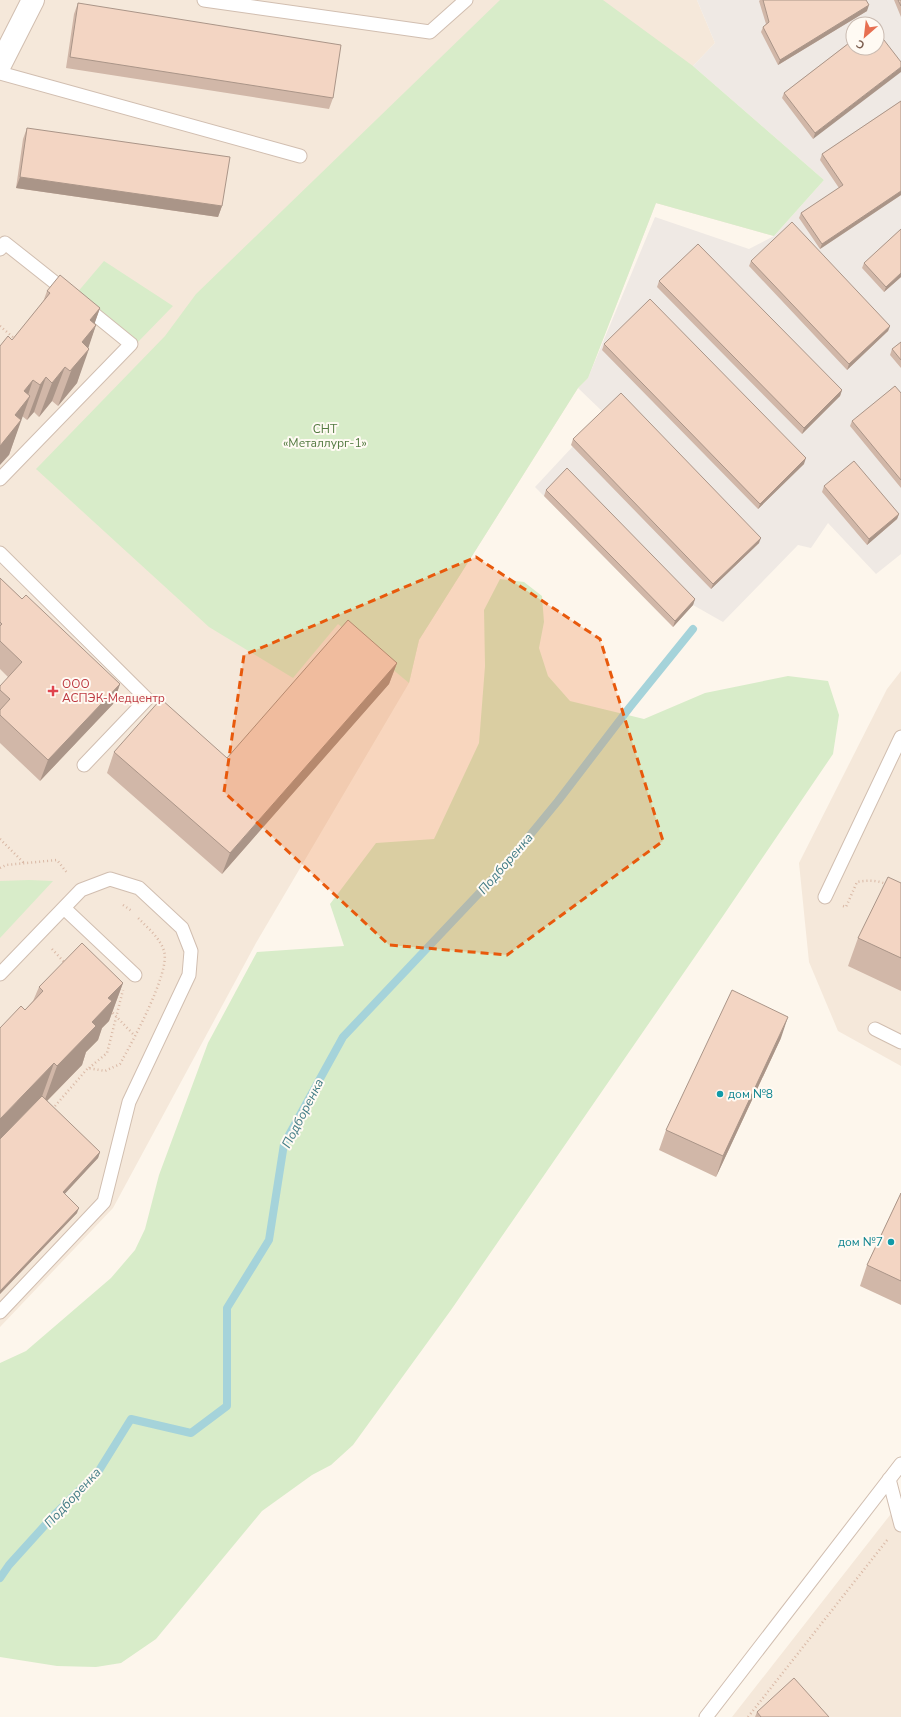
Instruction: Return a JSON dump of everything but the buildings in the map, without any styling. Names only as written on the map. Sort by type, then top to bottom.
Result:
[{"type":"street","points":[[0,65],[33,0]]},
{"type":"lane","points":[[204,0],[430,32],[466,0]]},
{"type":"lane","points":[[0,73],[300,156]]},
{"type":"lane","points":[[0,249],[5,243],[131,344],[0,479]]},
{"type":"lane","points":[[0,553],[147,699],[84,764]]},
{"type":"lane","points":[[824,897],[901,737]]},
{"type":"lane","points":[[0,974],[81,890],[110,878],[140,888],[182,928],[191,951],[189,975],[129,1102],[104,1202],[0,1312]]},
{"type":"lane","points":[[64,908],[132,972]]},
{"type":"lane","points":[[875,1029],[901,1042]]},
{"type":"lane","points":[[706,1717],[901,1464]]},
{"type":"lane","points":[[890,1479],[901,1525]]},
{"type":"path","points":[[0,326],[18,342]]},
{"type":"path","points":[[0,840],[24,863]]},
{"type":"path","points":[[0,868],[6,865],[57,860],[81,890]]},
{"type":"path","points":[[824,897],[846,908],[857,882],[865,880],[883,882],[889,885]]},
{"type":"path","points":[[88,1068],[105,1071],[120,1064],[163,973],[165,953],[156,936],[133,912],[121,904]]},
{"type":"path","points":[[49,946],[69,967]]},
{"type":"path","points":[[55,1106],[88,1068],[107,1053],[116,1016],[132,972]]},
{"type":"path","points":[[106,1006],[134,1036]]},
{"type":"path","points":[[748,1717],[901,1525]]},
{"type":"highlighted area","points":[[476,557],[600,639],[663,841],[507,955],[389,945],[224,792],[244,655]]},
{"type":"shaded area","points":[[0,0],[697,0],[715,43],[693,66],[774,236],[656,203],[588,378],[578,388],[419,640],[409,683],[256,943],[113,1208],[0,1327]]},
{"type":"shaded area","points":[[697,0],[901,0],[901,554],[876,574],[828,523],[811,548],[798,545],[723,622],[693,605],[673,627],[535,487],[604,413],[578,388],[588,378],[655,217],[749,249],[774,236],[824,180],[693,66],[715,43]]},
{"type":"shaded area","points":[[901,671],[901,1066],[838,1031],[809,962],[799,863],[887,689]]},
{"type":"shaded area","points":[[901,1501],[901,1717],[732,1717]]},
{"type":"green space","name":"СНТ «Металлург-1»","points":[[500,0],[603,0],[693,66],[824,180],[774,236],[656,203],[588,378],[578,388],[419,640],[409,683],[338,624],[293,678],[209,627],[36,469],[165,336],[196,294]]},
{"type":"green space","points":[[104,261],[173,306],[137,343],[76,294]]},
{"type":"green space","points":[[500,579],[524,582],[542,596],[544,622],[539,648],[548,676],[570,701],[644,719],[705,693],[788,676],[828,681],[839,715],[833,754],[451,1310],[353,1445],[331,1465],[312,1475],[262,1511],[156,1639],[121,1663],[96,1667],[57,1666],[0,1657],[0,1363],[26,1351],[111,1278],[135,1250],[145,1229],[159,1175],[208,1043],[257,952],[344,946],[330,904],[376,843],[434,839],[479,743],[485,666],[484,610]]},
{"type":"green space","points":[[0,881],[53,881],[0,938]]},
{"type":"waterway","name":"Подборенка","points":[[0,1578],[9,1565],[56,1513],[98,1472],[131,1419],[191,1433],[227,1406],[227,1308],[269,1240],[284,1144],[343,1037],[502,869],[558,801],[630,707],[693,629]]},
{"type":"place","name":"ООО АСПЭК-Медцентр","points":[[53,691]]},
{"type":"place","name":"дом №8","points":[[720,1094]]},
{"type":"place","name":"дом №7","points":[[891,1242]]}]
